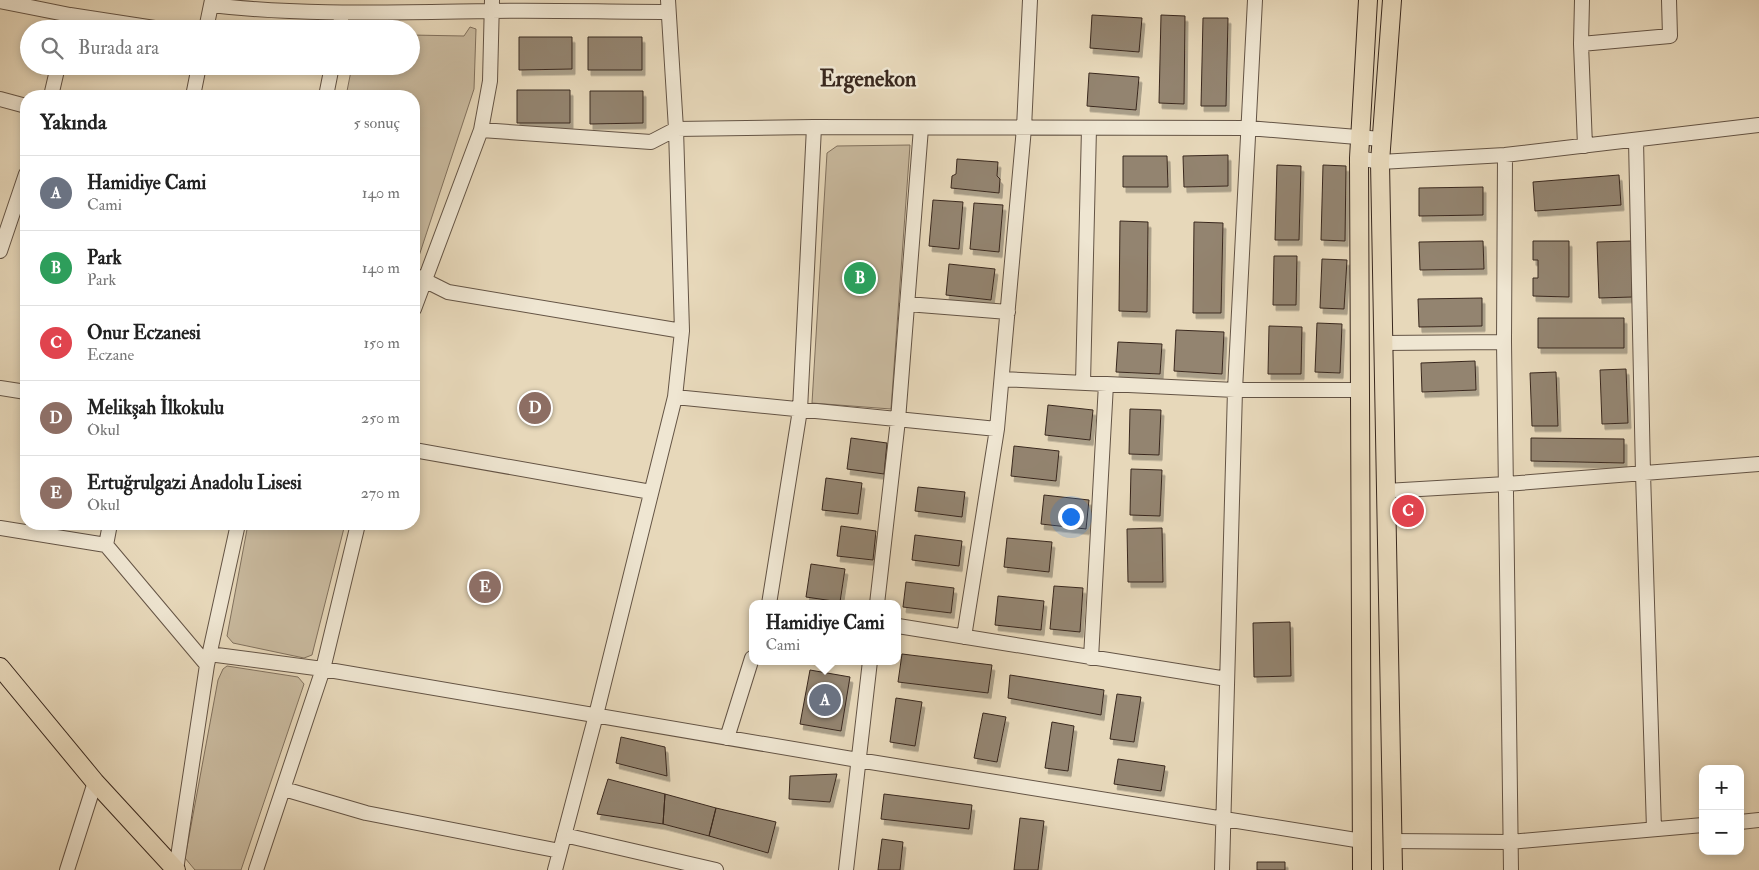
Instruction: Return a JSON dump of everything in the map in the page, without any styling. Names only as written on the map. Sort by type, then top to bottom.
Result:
[{"type":"main road","points":[[1362,870],[1359,158],[1368,0]]},
{"type":"main road","points":[[1392,0],[1380,162],[1393,870]]},
{"type":"main road","points":[[0,667],[95,782],[176,870]]},
{"type":"street","points":[[964,637],[997,429],[1024,128],[1030,0]]},
{"type":"street","points":[[1222,870],[1235,390],[1255,0]]},
{"type":"street","points":[[1582,0],[1581,44],[1585,146]]},
{"type":"street","points":[[1581,44],[1670,36],[1670,0]]},
{"type":"street","points":[[0,2],[102,20]]},
{"type":"street","points":[[208,20],[212,2],[252,10],[342,14],[492,6],[668,6],[676,129],[682,331],[675,397],[596,715],[555,870]]},
{"type":"street","points":[[420,276],[481,130],[490,81],[492,6]]},
{"type":"street","points":[[341,20],[342,14]]},
{"type":"street","points":[[69,20],[70,15]]},
{"type":"street","points":[[52,90],[56,75]]},
{"type":"street","points":[[194,90],[197,75]]},
{"type":"street","points":[[327,90],[330,75]]},
{"type":"street","points":[[0,99],[20,104]]},
{"type":"street","points":[[1359,158],[1380,162],[1505,155],[1759,125]]},
{"type":"street","points":[[481,130],[651,142],[676,129],[814,127],[1248,128],[1381,139]]},
{"type":"street","points":[[770,600],[800,410],[814,127]]},
{"type":"street","points":[[877,600],[898,420],[921,128]]},
{"type":"street","points":[[1083,383],[1088,128]]},
{"type":"street","points":[[1636,140],[1643,473],[1654,830]]},
{"type":"street","points":[[1505,155],[1504,342],[1511,870]]},
{"type":"street","points":[[0,251],[20,192]]},
{"type":"street","points":[[420,278],[448,292],[682,331]]},
{"type":"street","points":[[908,304],[1008,312]]},
{"type":"street","points":[[1383,342],[1504,342]]},
{"type":"street","points":[[1002,379],[1235,390],[1360,390]]},
{"type":"street","points":[[1091,658],[1106,384]]},
{"type":"street","points":[[0,388],[20,391]]},
{"type":"street","points":[[675,397],[997,429]]},
{"type":"street","points":[[420,451],[651,492]]},
{"type":"street","points":[[1386,491],[1506,484],[1759,464]]},
{"type":"street","points":[[0,528],[106,545],[208,659],[323,669],[858,760],[1362,841]]},
{"type":"street","points":[[106,545],[109,530]]},
{"type":"street","points":[[176,870],[208,659],[237,530]]},
{"type":"street","points":[[256,870],[323,669],[357,530]]},
{"type":"street","points":[[901,626],[1227,679]]},
{"type":"street","points":[[727,738],[750,665]]},
{"type":"street","points":[[846,870],[870,665]]},
{"type":"street","points":[[67,870],[95,782]]},
{"type":"street","points":[[284,789],[325,802],[402,821],[560,851]]},
{"type":"street","points":[[1744,822],[1759,820]]},
{"type":"street","points":[[1392,841],[1510,842],[1699,825]]},
{"type":"street","points":[[564,836],[716,870]]},
{"type":"shaded area","points":[[470,27],[476,29],[474,89],[420,253],[420,90],[347,90],[350,75],[420,75],[420,35],[464,36]]},
{"type":"shaded area","points":[[910,145],[891,409],[812,403],[827,153],[837,146]]},
{"type":"shaded area","points":[[247,530],[343,530],[312,655],[304,658],[233,643],[227,636]]},
{"type":"shaded area","points":[[227,666],[298,677],[304,684],[241,870],[195,870],[185,858],[218,680],[223,669]]},
{"type":"building","points":[[1092,15],[1142,18],[1139,52],[1090,48]]},
{"type":"building","points":[[1161,15],[1185,16],[1184,104],[1159,103]]},
{"type":"building","points":[[1203,18],[1228,18],[1226,106],[1201,106]]},
{"type":"building","points":[[519,37],[572,37],[572,69],[519,70]]},
{"type":"building","points":[[588,37],[642,37],[642,70],[588,70]]},
{"type":"building","points":[[1089,73],[1139,77],[1136,110],[1087,106]]},
{"type":"building","points":[[517,90],[570,90],[570,123],[517,123]]},
{"type":"building","points":[[590,91],[643,91],[643,123],[590,124]]},
{"type":"building","points":[[1228,155],[1228,186],[1184,187],[1183,156]]},
{"type":"building","points":[[1123,156],[1167,156],[1168,187],[1123,187]]},
{"type":"building","points":[[957,159],[998,162],[999,193],[951,188],[952,176],[956,174]]},
{"type":"building","points":[[1277,165],[1301,166],[1299,240],[1275,240]]},
{"type":"building","points":[[1323,165],[1346,166],[1345,241],[1321,240]]},
{"type":"building","points":[[1619,175],[1621,205],[1535,211],[1533,182]]},
{"type":"building","points":[[1483,187],[1483,215],[1419,216],[1419,188]]},
{"type":"building","points":[[933,200],[963,202],[959,249],[929,246]]},
{"type":"building","points":[[974,203],[1003,205],[999,252],[970,249]]},
{"type":"building","points":[[1120,221],[1148,222],[1147,312],[1119,311]]},
{"type":"building","points":[[1194,222],[1223,223],[1221,313],[1193,313]]},
{"type":"building","points":[[1483,241],[1484,269],[1420,270],[1419,242]]},
{"type":"building","points":[[1533,241],[1569,241],[1569,297],[1533,296],[1533,278],[1538,278],[1538,260],[1533,260]]},
{"type":"building","points":[[1631,241],[1632,297],[1599,298],[1597,242]]},
{"type":"building","points":[[1274,256],[1297,256],[1296,305],[1273,305]]},
{"type":"building","points":[[1322,259],[1347,260],[1344,309],[1320,308]]},
{"type":"building","points":[[949,264],[995,269],[991,300],[946,295]]},
{"type":"building","points":[[1482,298],[1482,326],[1419,327],[1418,299]]},
{"type":"building","points":[[1538,318],[1624,318],[1624,348],[1538,348]]},
{"type":"building","points":[[1317,323],[1342,324],[1340,373],[1315,372]]},
{"type":"building","points":[[1269,326],[1302,327],[1301,374],[1268,374]]},
{"type":"building","points":[[1176,330],[1224,332],[1222,374],[1174,371]]},
{"type":"building","points":[[1118,342],[1162,344],[1160,374],[1116,372]]},
{"type":"building","points":[[1475,361],[1476,390],[1422,392],[1421,363]]},
{"type":"building","points":[[1626,369],[1628,423],[1602,424],[1600,370]]},
{"type":"building","points":[[1556,372],[1558,426],[1532,426],[1530,373]]},
{"type":"building","points":[[1048,405],[1093,410],[1090,440],[1045,435]]},
{"type":"building","points":[[1130,409],[1161,410],[1159,455],[1129,454]]},
{"type":"building","points":[[851,438],[887,443],[884,474],[847,469]]},
{"type":"building","points":[[1531,438],[1624,439],[1624,463],[1531,461]]},
{"type":"building","points":[[1014,446],[1059,451],[1056,481],[1011,476]]},
{"type":"building","points":[[1131,469],[1162,470],[1160,516],[1130,515]]},
{"type":"building","points":[[826,478],[862,483],[858,514],[822,510]]},
{"type":"building","points":[[918,487],[965,492],[962,517],[915,511]]},
{"type":"building","points":[[1044,495],[1089,500],[1086,529],[1041,524]]},
{"type":"building","points":[[841,526],[876,531],[873,560],[837,556]]},
{"type":"building","points":[[1162,528],[1163,582],[1128,582],[1127,529]]},
{"type":"building","points":[[915,535],[962,541],[959,566],[912,560]]},
{"type":"building","points":[[1007,538],[1052,542],[1049,572],[1004,567]]},
{"type":"building","points":[[811,564],[845,569],[840,600],[806,597]]},
{"type":"building","points":[[906,582],[954,588],[951,613],[903,607]]},
{"type":"building","points":[[1054,586],[1083,588],[1080,632],[1050,629]]},
{"type":"building","points":[[998,596],[1044,601],[1041,630],[995,625]]},
{"type":"building","points":[[1290,622],[1291,676],[1254,677],[1253,623]]},
{"type":"building","points":[[902,654],[992,665],[988,693],[898,682]]},
{"type":"building","points":[[810,670],[850,677],[841,731],[800,724]]},
{"type":"building","points":[[1010,675],[1104,690],[1101,715],[1008,698]]},
{"type":"building","points":[[1117,694],[1141,697],[1134,742],[1110,739]]},
{"type":"building","points":[[896,698],[922,702],[915,746],[890,742]]},
{"type":"building","points":[[983,713],[1006,717],[997,762],[974,758]]},
{"type":"building","points":[[1052,722],[1074,726],[1068,771],[1045,768]]},
{"type":"building","points":[[621,737],[665,747],[667,776],[616,763]]},
{"type":"building","points":[[1118,759],[1165,766],[1161,791],[1114,784]]},
{"type":"building","points":[[837,774],[830,802],[789,799],[790,776]]},
{"type":"building","points":[[608,779],[665,794],[663,824],[597,814]]},
{"type":"building","points":[[665,794],[716,808],[709,836],[663,824]]},
{"type":"building","points":[[884,794],[972,805],[969,829],[881,819]]},
{"type":"building","points":[[716,808],[776,822],[768,853],[709,836]]},
{"type":"building","points":[[1020,818],[1044,821],[1038,870],[1014,870]]},
{"type":"building","points":[[882,839],[903,842],[900,870],[878,870]]},
{"type":"building","points":[[1257,862],[1285,862],[1285,870],[1257,870]]},
{"type":"place","name":"Park","points":[[860,278]]},
{"type":"place","name":"Melikşah İlkokulu","points":[[535,408]]},
{"type":"place","name":"Onur Eczanesi","points":[[1408,511]]},
{"type":"place","name":"Ertuğrulgazi Anadolu Lisesi","points":[[485,587]]},
{"type":"place","name":"Hamidiye Cami","points":[[825,700]]},
{"type":"district","name":"Ergenekon","points":[[868,78]]}]
